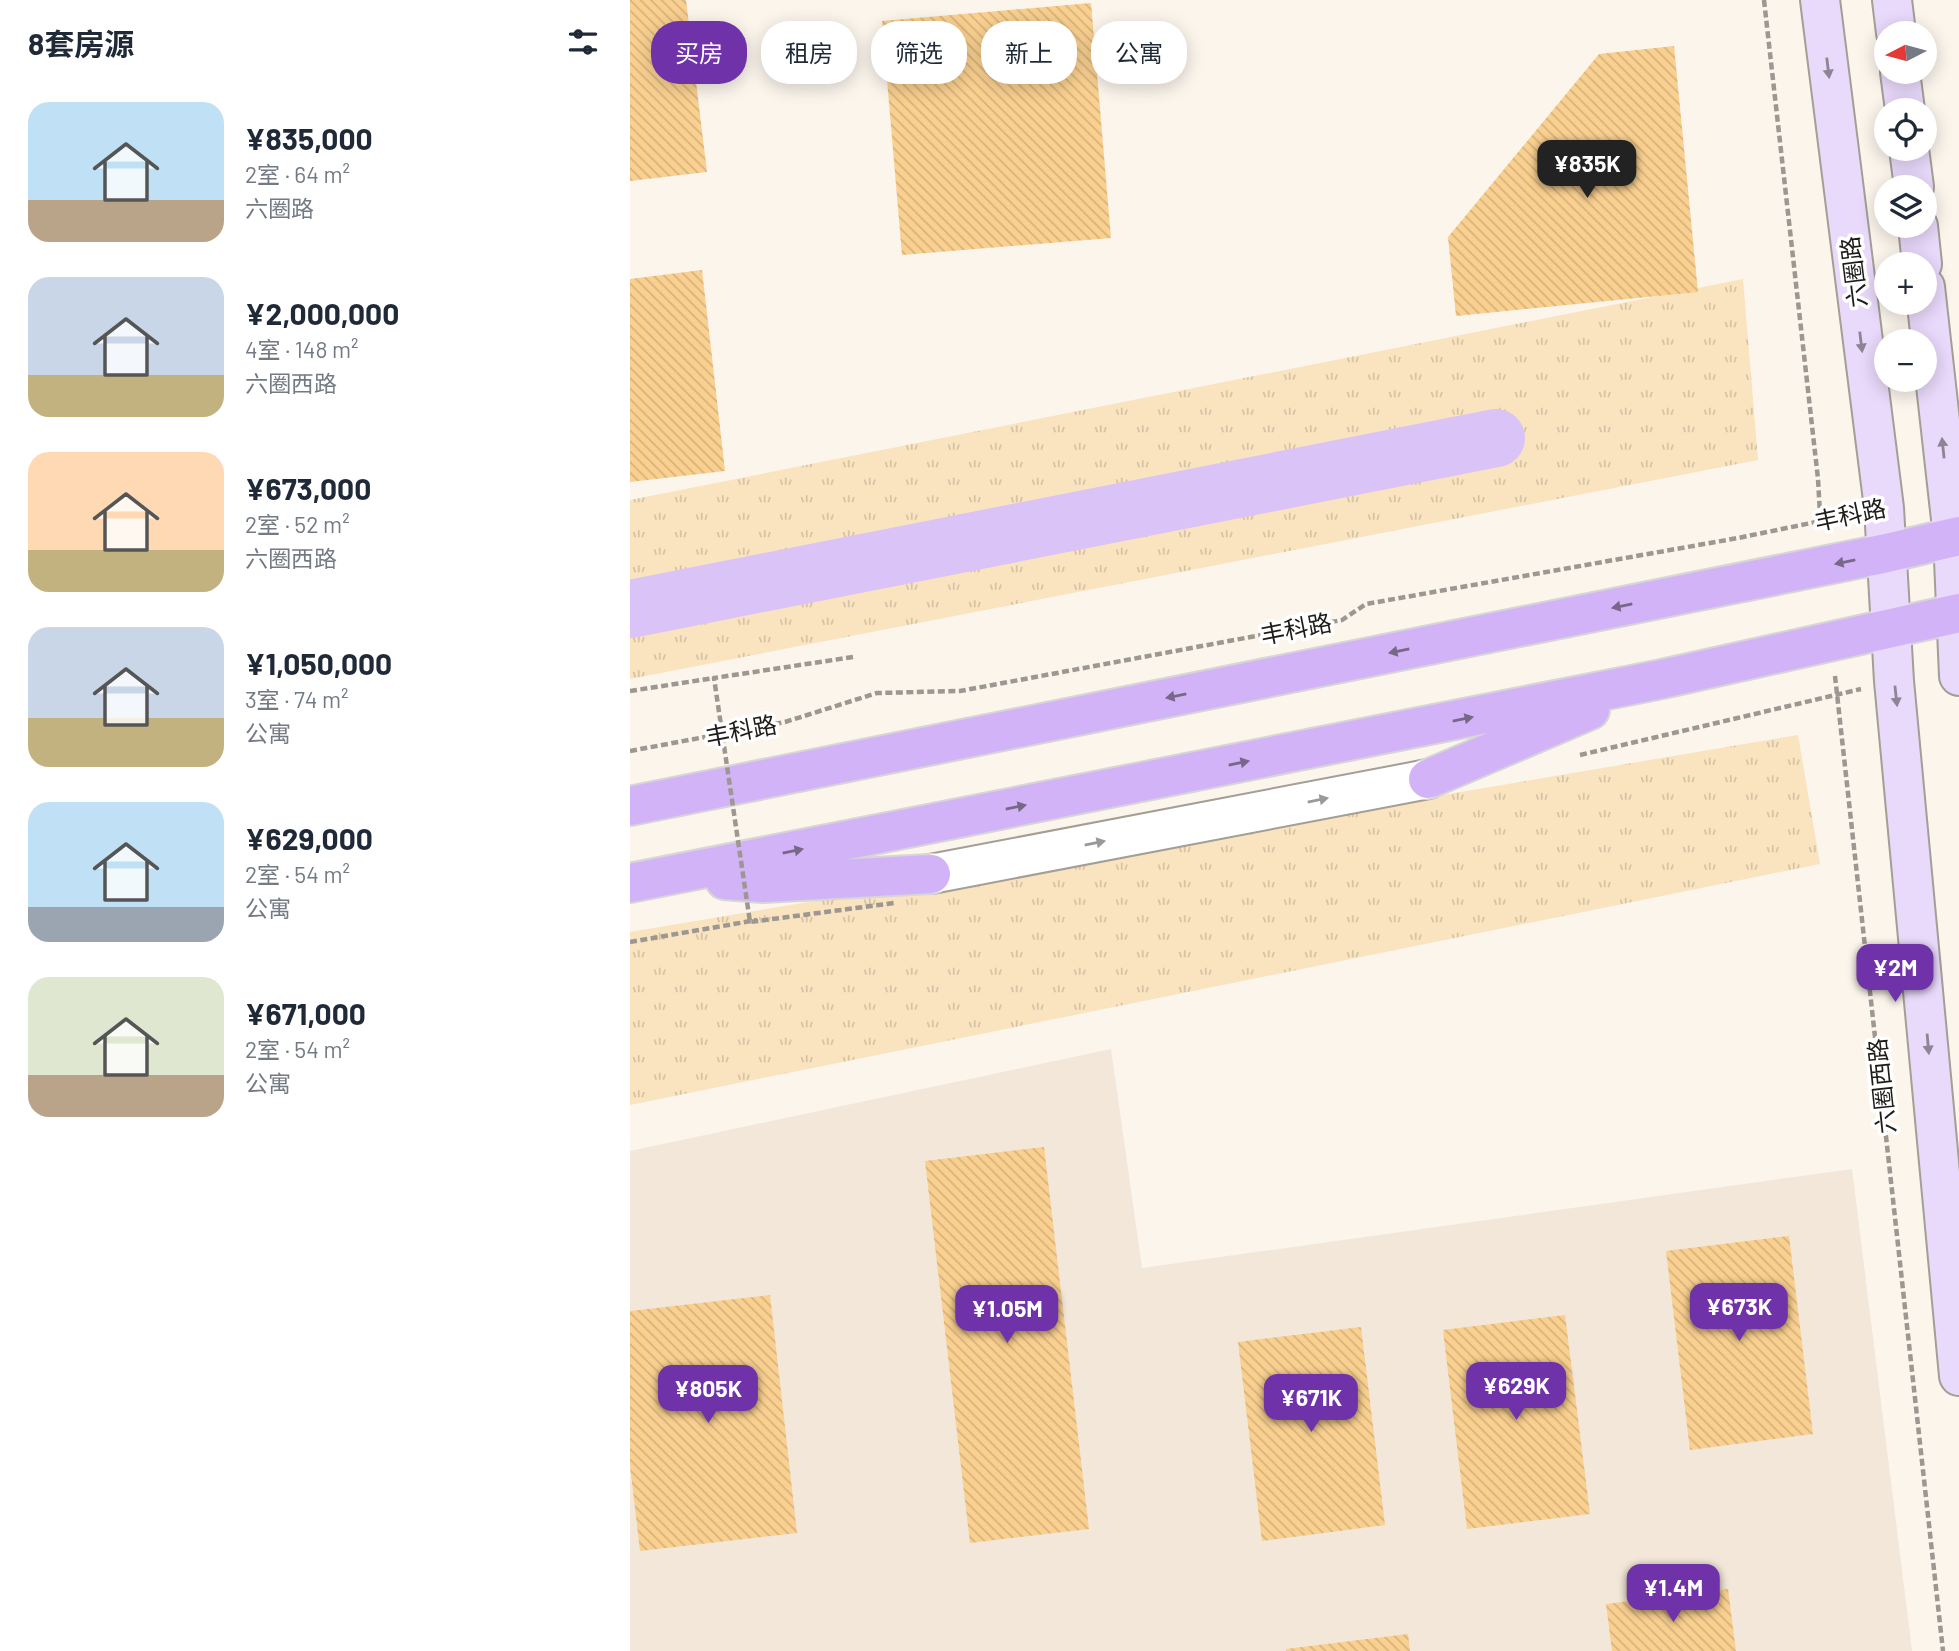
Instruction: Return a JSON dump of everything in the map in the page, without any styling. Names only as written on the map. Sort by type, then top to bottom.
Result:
[{"type":"main road","name":"六圈路","points":[[1820,0],[1884,508],[1893,628]]},
{"type":"main road","points":[[1892,0],[1895,21]]},
{"type":"main road","points":[[1928,315],[1956,536],[1959,676]]},
{"type":"main road","name":"丰科路","points":[[630,806],[1824,566],[1956,536]]},
{"type":"main road","points":[[630,883],[1662,679],[1957,613]]},
{"type":"main road","name":"六圈西路","points":[[1893,628],[1894,681],[1959,1376]]},
{"type":"main road","points":[[1428,779],[1662,679]]},
{"type":"main road","points":[[667,876],[763,883],[931,874]]},
{"type":"street","points":[[931,874],[1428,779]]},
{"type":"path","points":[[1764,0],[1824,566]]},
{"type":"path","name":"丰科路","points":[[630,751],[785,722],[877,693],[960,691],[1342,620],[1366,604],[1738,538],[1884,508]]},
{"type":"path","name":"六圈西路","points":[[1832,640],[1943,1651]]},
{"type":"path","points":[[630,691],[853,657]]},
{"type":"path","points":[[714,678],[750,922]]},
{"type":"path","points":[[1570,757],[1894,681]]},
{"type":"path","points":[[659,938],[750,922],[894,903]]},
{"type":"shaded area","points":[[1111,1049],[1142,1268],[1852,1169],[1912,1651],[630,1651],[630,1151]]},
{"type":"green space","points":[[1743,279],[1758,460],[630,679],[630,500]]},
{"type":"green space","points":[[1798,735],[1820,864],[630,1105],[630,932]]},
{"type":"building","points":[[630,0],[686,0],[689,21],[651,21],[651,84],[696,84],[707,172],[630,181]]},
{"type":"building","points":[[1091,3],[1091,84],[1098,84],[1111,238],[902,255],[887,84],[967,84],[967,21],[882,21]]},
{"type":"building","points":[[1674,46],[1698,292],[1456,316],[1448,237],[1599,54]]},
{"type":"building","points":[[702,270],[725,471],[630,482],[630,279]]},
{"type":"building","points":[[1044,1147],[1089,1529],[970,1543],[925,1161]]},
{"type":"building","points":[[1789,1236],[1813,1434],[1690,1450],[1666,1251]]},
{"type":"building","points":[[770,1295],[797,1533],[640,1551],[630,1465],[630,1311]]},
{"type":"building","points":[[1565,1315],[1590,1514],[1467,1529],[1443,1330]]},
{"type":"building","points":[[1361,1327],[1385,1525],[1262,1541],[1238,1342]]},
{"type":"building","points":[[1728,1589],[1736,1651],[1612,1651],[1606,1604]]},
{"type":"building","points":[[1408,1634],[1410,1651],[1286,1651],[1286,1649]]},
{"type":"waterway","points":[[630,609],[1496,438]]}]
